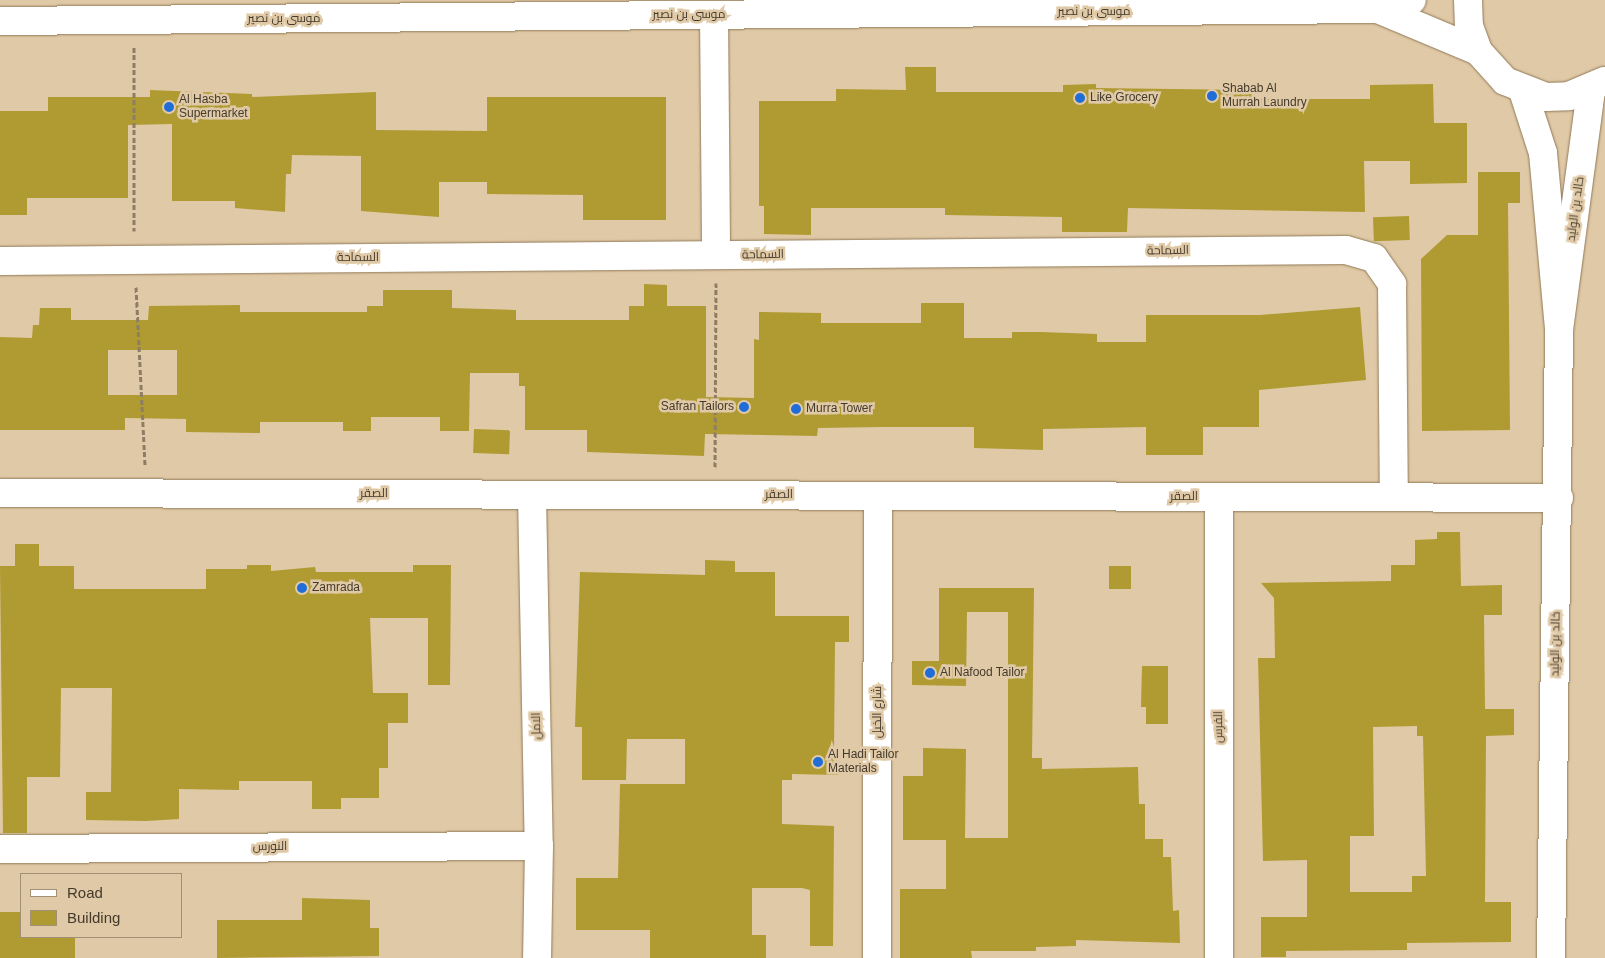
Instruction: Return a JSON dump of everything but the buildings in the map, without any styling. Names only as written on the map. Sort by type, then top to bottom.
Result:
[{"type":"street","name":"موسى بن نصير","points":[[0,21],[134,20],[547,8],[714,15],[883,7],[1211,5],[1378,10],[1412,0]]},
{"type":"street","points":[[1468,0],[1470,26],[1478,51],[1490,68],[1524,91],[1546,96],[1598,85]]},
{"type":"street","name":"موسى بن نصير","points":[[1378,10],[1478,51]]},
{"type":"street","points":[[714,15],[716,255]]},
{"type":"street","name":"خالد بن الوليد","points":[[1559,330],[1598,85]]},
{"type":"street","name":"خالد بن الوليد","points":[[1524,91],[1543,153],[1559,330],[1550,958]]},
{"type":"street","name":"السماحة","points":[[0,261],[1346,250],[1374,258],[1392,284],[1394,497]]},
{"type":"street","name":"الصقر","points":[[0,493],[1558,498]]},
{"type":"street","name":"الامل","points":[[532,495],[539,846],[537,958]]},
{"type":"street","name":"شارع الخيل","points":[[877,958],[878,496]]},
{"type":"street","name":"الفرس","points":[[1219,497],[1219,958]]},
{"type":"street","name":"النورس","points":[[0,849],[539,846]]},
{"type":"path","points":[[134,20],[134,260],[146,494]]},
{"type":"path","points":[[715,495],[716,255]]},
{"type":"place","name":"Shabab Al Murrah Laundry","points":[[1212,96]]},
{"type":"place","name":"Like Grocery","points":[[1080,98]]},
{"type":"place","name":"Al Hasba Supermarket","points":[[169,107]]},
{"type":"place","name":"Safran Tailors","points":[[744,407]]},
{"type":"place","name":"Murra Tower","points":[[796,409]]},
{"type":"place","name":"Zamrada","points":[[302,588]]},
{"type":"place","name":"Al Nafood Tailor","points":[[930,673]]},
{"type":"place","name":"Al Hadi Tailor Materials","points":[[818,762]]}]
